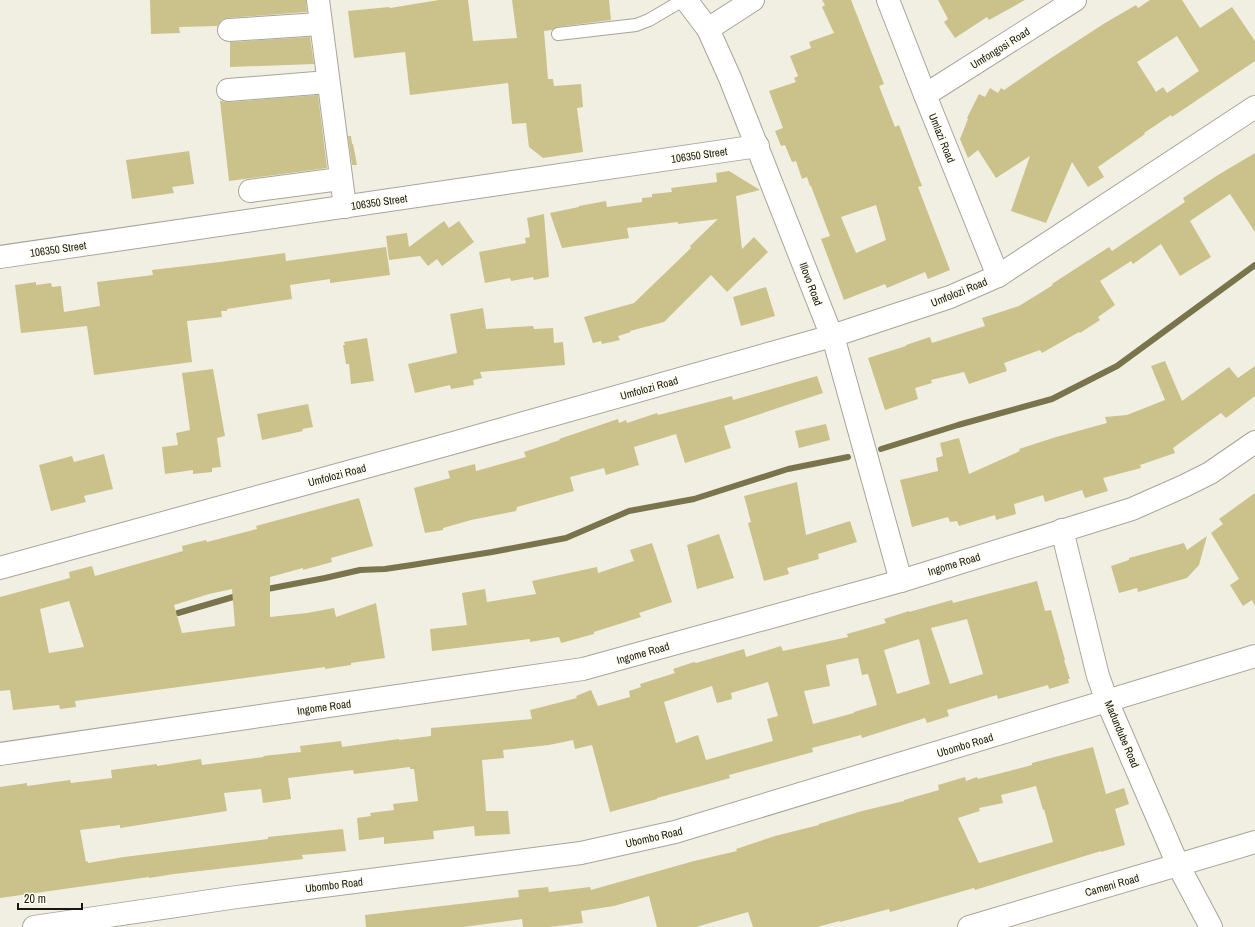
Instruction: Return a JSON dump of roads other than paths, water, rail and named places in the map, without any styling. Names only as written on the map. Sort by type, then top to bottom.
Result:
[{"type":"street","points":[[318,0],[340,179],[345,207]]},
{"type":"street","name":"Illovo Road","points":[[686,0],[708,29],[730,78],[832,336],[901,581]]},
{"type":"street","points":[[708,29],[753,0]]},
{"type":"street","name":"Umlazi Road","points":[[888,0],[998,276]]},
{"type":"street","name":"Umfongosi Road","points":[[925,95],[1075,0]]},
{"type":"street","points":[[229,30],[320,24]]},
{"type":"street","points":[[228,90],[328,82]]},
{"type":"street","name":"Umfolozi Road","points":[[0,568],[461,441],[832,336],[950,297],[998,276],[1255,107]]},
{"type":"street","name":"106350 Street","points":[[0,257],[758,146]]},
{"type":"street","points":[[250,191],[340,179]]},
{"type":"street","name":"Ingome Road","points":[[0,754],[583,669],[901,581],[1132,509],[1210,473],[1255,442]]},
{"type":"street","name":"Madundube Road","points":[[1062,530],[1098,676],[1107,701],[1178,865],[1211,927]]},
{"type":"street","name":"Ubombo Road","points":[[34,927],[80,923],[237,897],[581,854],[675,832],[1255,656]]},
{"type":"street","name":"Cameni Road","points":[[969,927],[1011,921],[1178,865],[1255,842]]},
{"type":"lane","points":[[558,34],[636,25],[649,20],[682,0]]},
{"type":"waterway","points":[[881,449],[958,425],[1052,399],[1117,366],[1255,265]]},
{"type":"waterway","points":[[262,590],[360,570],[385,569],[412,565],[566,538],[629,511],[694,499],[788,469],[848,457]]},
{"type":"waterway","points":[[178,613],[240,595]]}]
